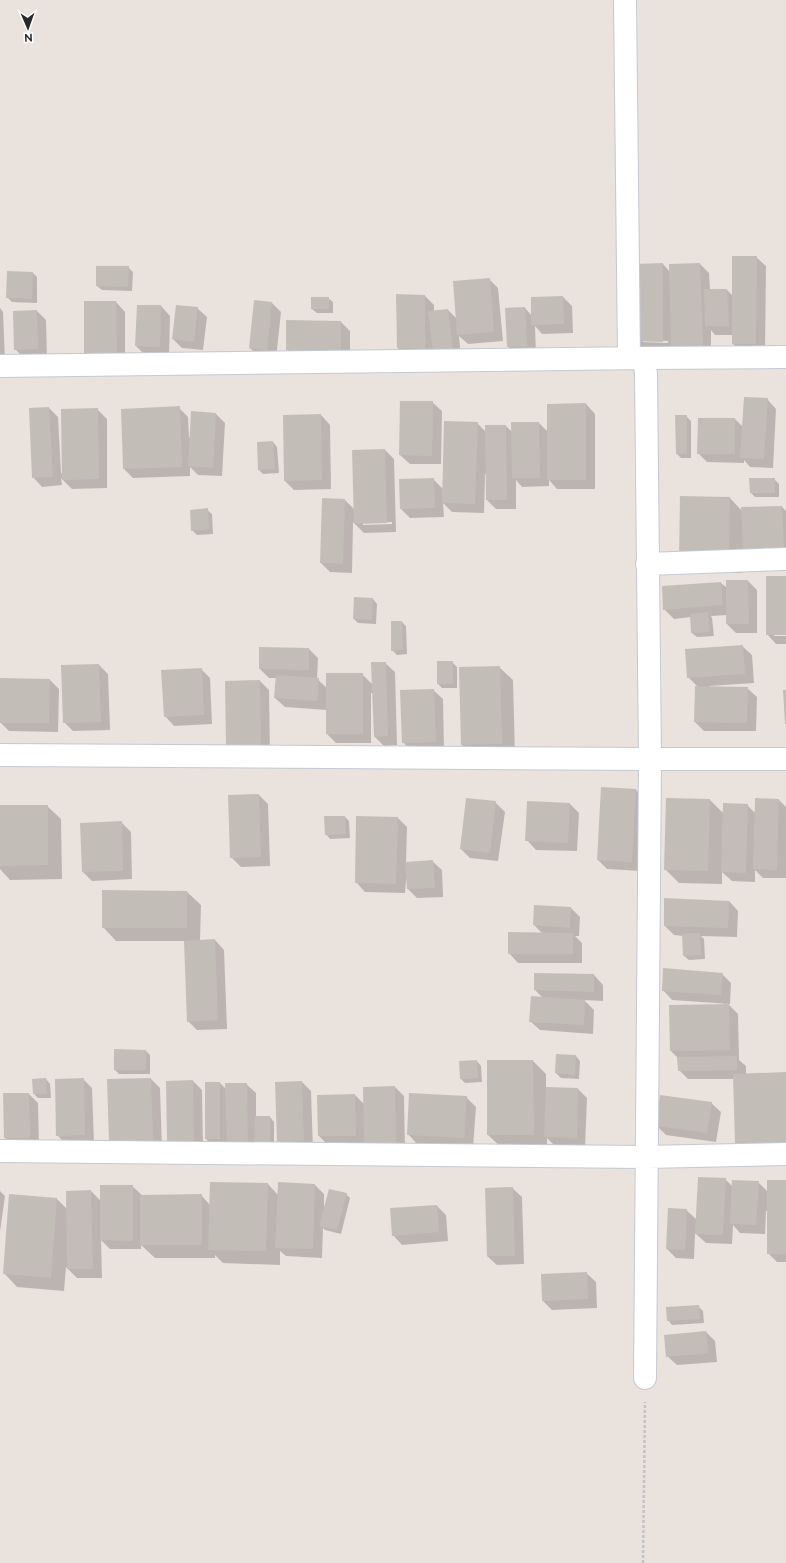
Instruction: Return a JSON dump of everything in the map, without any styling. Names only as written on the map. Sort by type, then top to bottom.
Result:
[{"type":"street","points":[[625,0],[637,358],[646,374],[650,759],[645,1378]]},
{"type":"street","points":[[0,366],[786,356]]},
{"type":"street","points":[[647,564],[786,559]]},
{"type":"street","points":[[0,755],[786,759]]},
{"type":"street","points":[[0,1151],[646,1157],[786,1154]]},
{"type":"path","points":[[643,1563],[645,1378]]},
{"type":"building","points":[[732,256],[757,256],[756,344],[732,344]]},
{"type":"building","points":[[663,263],[663,342],[634,341],[635,264]]},
{"type":"building","points":[[700,263],[703,347],[671,347],[669,264]]},
{"type":"building","points":[[96,266],[129,266],[128,287],[96,286]]},
{"type":"building","points":[[7,271],[33,272],[32,299],[6,298]]},
{"type":"building","points":[[490,278],[494,332],[457,335],[453,281]]},
{"type":"building","points":[[704,289],[727,289],[729,326],[705,326]]},
{"type":"building","points":[[396,294],[425,295],[425,349],[397,348]]},
{"type":"building","points":[[563,296],[564,324],[531,325],[531,297]]},
{"type":"building","points":[[311,297],[329,297],[329,309],[311,309]]},
{"type":"building","points":[[254,300],[272,302],[267,350],[249,348]]},
{"type":"building","points":[[84,301],[116,301],[117,357],[84,357]]},
{"type":"building","points":[[137,305],[161,305],[160,347],[135,346]]},
{"type":"building","points":[[176,305],[198,307],[194,342],[172,339]]},
{"type":"building","points":[[525,307],[527,346],[507,347],[505,308]]},
{"type":"building","points":[[448,309],[453,349],[433,351],[428,311]]},
{"type":"building","points":[[37,310],[38,349],[14,350],[13,311]]},
{"type":"building","points":[[286,320],[341,321],[341,351],[286,350]]},
{"type":"building","points":[[744,397],[768,398],[764,459],[740,458]]},
{"type":"building","points":[[400,401],[433,401],[432,456],[399,455]]},
{"type":"building","points":[[586,403],[586,480],[547,480],[547,404]]},
{"type":"building","points":[[180,406],[182,467],[123,469],[121,409]]},
{"type":"building","points":[[49,407],[53,477],[32,478],[29,408]]},
{"type":"building","points":[[98,408],[99,479],[62,480],[61,409]]},
{"type":"building","points":[[191,411],[216,413],[213,468],[188,466]]},
{"type":"building","points":[[321,414],[322,480],[284,481],[283,415]]},
{"type":"building","points":[[675,415],[687,415],[687,454],[676,454]]},
{"type":"building","points":[[698,418],[735,418],[735,454],[697,454]]},
{"type":"building","points":[[444,421],[478,422],[475,504],[442,503]]},
{"type":"building","points":[[511,422],[539,422],[540,478],[512,478]]},
{"type":"building","points":[[485,425],[506,425],[507,500],[486,500]]},
{"type":"building","points":[[273,441],[275,469],[258,470],[257,442]]},
{"type":"building","points":[[385,449],[387,523],[354,524],[352,450]]},
{"type":"building","points":[[434,478],[435,508],[400,509],[399,479]]},
{"type":"building","points":[[749,478],[775,478],[775,493],[750,493]]},
{"type":"building","points":[[680,496],[730,497],[729,560],[679,559]]},
{"type":"building","points":[[322,498],[345,499],[343,564],[320,563]]},
{"type":"building","points":[[782,506],[784,548],[743,549],[741,507]]},
{"type":"building","points":[[208,508],[209,529],[191,531],[190,510]]},
{"type":"building","points":[[766,576],[786,576],[786,635],[766,635]]},
{"type":"building","points":[[726,580],[748,580],[749,624],[726,624]]},
{"type":"building","points":[[721,582],[723,605],[663,610],[662,586]]},
{"type":"building","points":[[354,597],[373,598],[372,620],[353,619]]},
{"type":"building","points":[[708,612],[710,632],[691,633],[690,614]]},
{"type":"building","points":[[391,621],[402,621],[403,650],[391,651]]},
{"type":"building","points":[[743,645],[745,674],[687,678],[685,649]]},
{"type":"building","points":[[259,647],[309,648],[309,670],[259,669]]},
{"type":"building","points":[[437,661],[453,661],[453,684],[437,684]]},
{"type":"building","points":[[371,662],[386,662],[388,736],[374,737]]},
{"type":"building","points":[[99,664],[101,722],[63,723],[61,665]]},
{"type":"building","points":[[500,666],[502,744],[461,745],[459,667]]},
{"type":"building","points":[[202,668],[204,715],[164,717],[161,670]]},
{"type":"building","points":[[326,673],[363,673],[363,734],[326,734]]},
{"type":"building","points":[[276,675],[319,678],[317,701],[274,698]]},
{"type":"building","points":[[0,678],[50,679],[49,723],[0,723]]},
{"type":"building","points":[[260,680],[261,745],[226,745],[225,681]]},
{"type":"building","points":[[695,686],[748,687],[747,723],[694,722]]},
{"type":"building","points":[[434,689],[436,742],[402,743],[400,690]]},
{"type":"building","points":[[783,690],[786,690],[786,724],[785,724]]},
{"type":"building","points":[[601,787],[636,789],[632,862],[597,860]]},
{"type":"building","points":[[259,794],[261,857],[230,858],[228,795]]},
{"type":"building","points":[[466,798],[496,801],[490,853],[460,849]]},
{"type":"building","points":[[666,798],[710,799],[708,871],[664,870]]},
{"type":"building","points":[[755,798],[779,799],[777,870],[753,869]]},
{"type":"building","points":[[527,801],[570,803],[568,843],[525,841]]},
{"type":"building","points":[[723,803],[748,804],[746,873],[721,872]]},
{"type":"building","points":[[0,805],[48,805],[48,865],[0,866]]},
{"type":"building","points":[[324,816],[345,816],[346,834],[325,835]]},
{"type":"building","points":[[356,816],[398,817],[396,884],[355,883]]},
{"type":"building","points":[[122,821],[123,871],[82,872],[80,823]]},
{"type":"building","points":[[433,860],[435,888],[407,889],[405,862]]},
{"type":"building","points":[[102,890],[187,891],[187,928],[102,928]]},
{"type":"building","points":[[664,898],[729,901],[728,928],[664,926]]},
{"type":"building","points":[[534,905],[571,907],[570,928],[533,925]]},
{"type":"building","points":[[508,932],[573,933],[573,954],[508,954]]},
{"type":"building","points":[[700,933],[701,955],[683,956],[682,934]]},
{"type":"building","points":[[215,939],[218,1020],[187,1022],[184,941]]},
{"type":"building","points":[[663,968],[723,973],[721,995],[662,991]]},
{"type":"building","points":[[534,973],[594,974],[594,992],[534,990]]},
{"type":"building","points":[[531,996],[585,1000],[584,1025],[529,1022]]},
{"type":"building","points":[[729,1004],[730,1050],[670,1051],[669,1005]]},
{"type":"building","points":[[114,1049],[146,1050],[146,1070],[114,1070]]},
{"type":"building","points":[[556,1054],[576,1055],[575,1075],[555,1073]]},
{"type":"building","points":[[737,1056],[737,1070],[678,1071],[677,1057]]},
{"type":"building","points":[[477,1060],[478,1078],[460,1079],[459,1061]]},
{"type":"building","points":[[487,1060],[533,1060],[534,1135],[487,1135]]},
{"type":"building","points":[[786,1072],[786,1142],[735,1144],[733,1074]]},
{"type":"building","points":[[46,1078],[47,1094],[33,1094],[32,1079]]},
{"type":"building","points":[[84,1078],[85,1135],[56,1136],[55,1079]]},
{"type":"building","points":[[151,1078],[153,1141],[109,1142],[107,1079]]},
{"type":"building","points":[[193,1080],[194,1141],[167,1141],[166,1081]]},
{"type":"building","points":[[302,1081],[304,1141],[277,1142],[275,1082]]},
{"type":"building","points":[[205,1082],[220,1082],[220,1139],[205,1139]]},
{"type":"building","points":[[225,1083],[247,1083],[248,1142],[227,1142]]},
{"type":"building","points":[[395,1086],[396,1144],[364,1145],[363,1087]]},
{"type":"building","points":[[546,1087],[578,1088],[577,1138],[544,1137]]},
{"type":"building","points":[[3,1093],[29,1093],[30,1138],[4,1138]]},
{"type":"building","points":[[409,1093],[467,1096],[464,1138],[407,1135]]},
{"type":"building","points":[[355,1094],[356,1136],[318,1136],[317,1095]]},
{"type":"building","points":[[660,1095],[712,1102],[707,1133],[656,1126]]},
{"type":"building","points":[[255,1116],[270,1116],[270,1147],[254,1147]]},
{"type":"building","points":[[698,1177],[726,1178],[723,1235],[695,1234]]},
{"type":"building","points":[[732,1180],[759,1181],[756,1225],[730,1224]]},
{"type":"building","points":[[767,1180],[786,1180],[786,1254],[767,1254]]},
{"type":"building","points":[[210,1182],[268,1183],[266,1251],[208,1250]]},
{"type":"building","points":[[278,1182],[315,1184],[313,1249],[275,1248]]},
{"type":"building","points":[[100,1185],[133,1185],[133,1241],[100,1240]]},
{"type":"building","points":[[513,1187],[515,1256],[487,1256],[485,1188]]},
{"type":"building","points":[[329,1189],[347,1193],[337,1230],[319,1226]]},
{"type":"building","points":[[91,1190],[93,1269],[67,1269],[66,1191]]},
{"type":"building","points":[[9,1194],[57,1198],[51,1278],[3,1274]]},
{"type":"building","points":[[202,1194],[202,1245],[140,1245],[140,1195]]},
{"type":"building","points":[[437,1205],[439,1232],[392,1236],[390,1208]]},
{"type":"building","points":[[668,1208],[687,1209],[685,1250],[666,1249]]},
{"type":"building","points":[[587,1272],[588,1299],[542,1301],[541,1274]]},
{"type":"building","points":[[699,1305],[700,1319],[667,1321],[666,1307]]},
{"type":"building","points":[[706,1331],[708,1353],[666,1357],[664,1335]]}]
